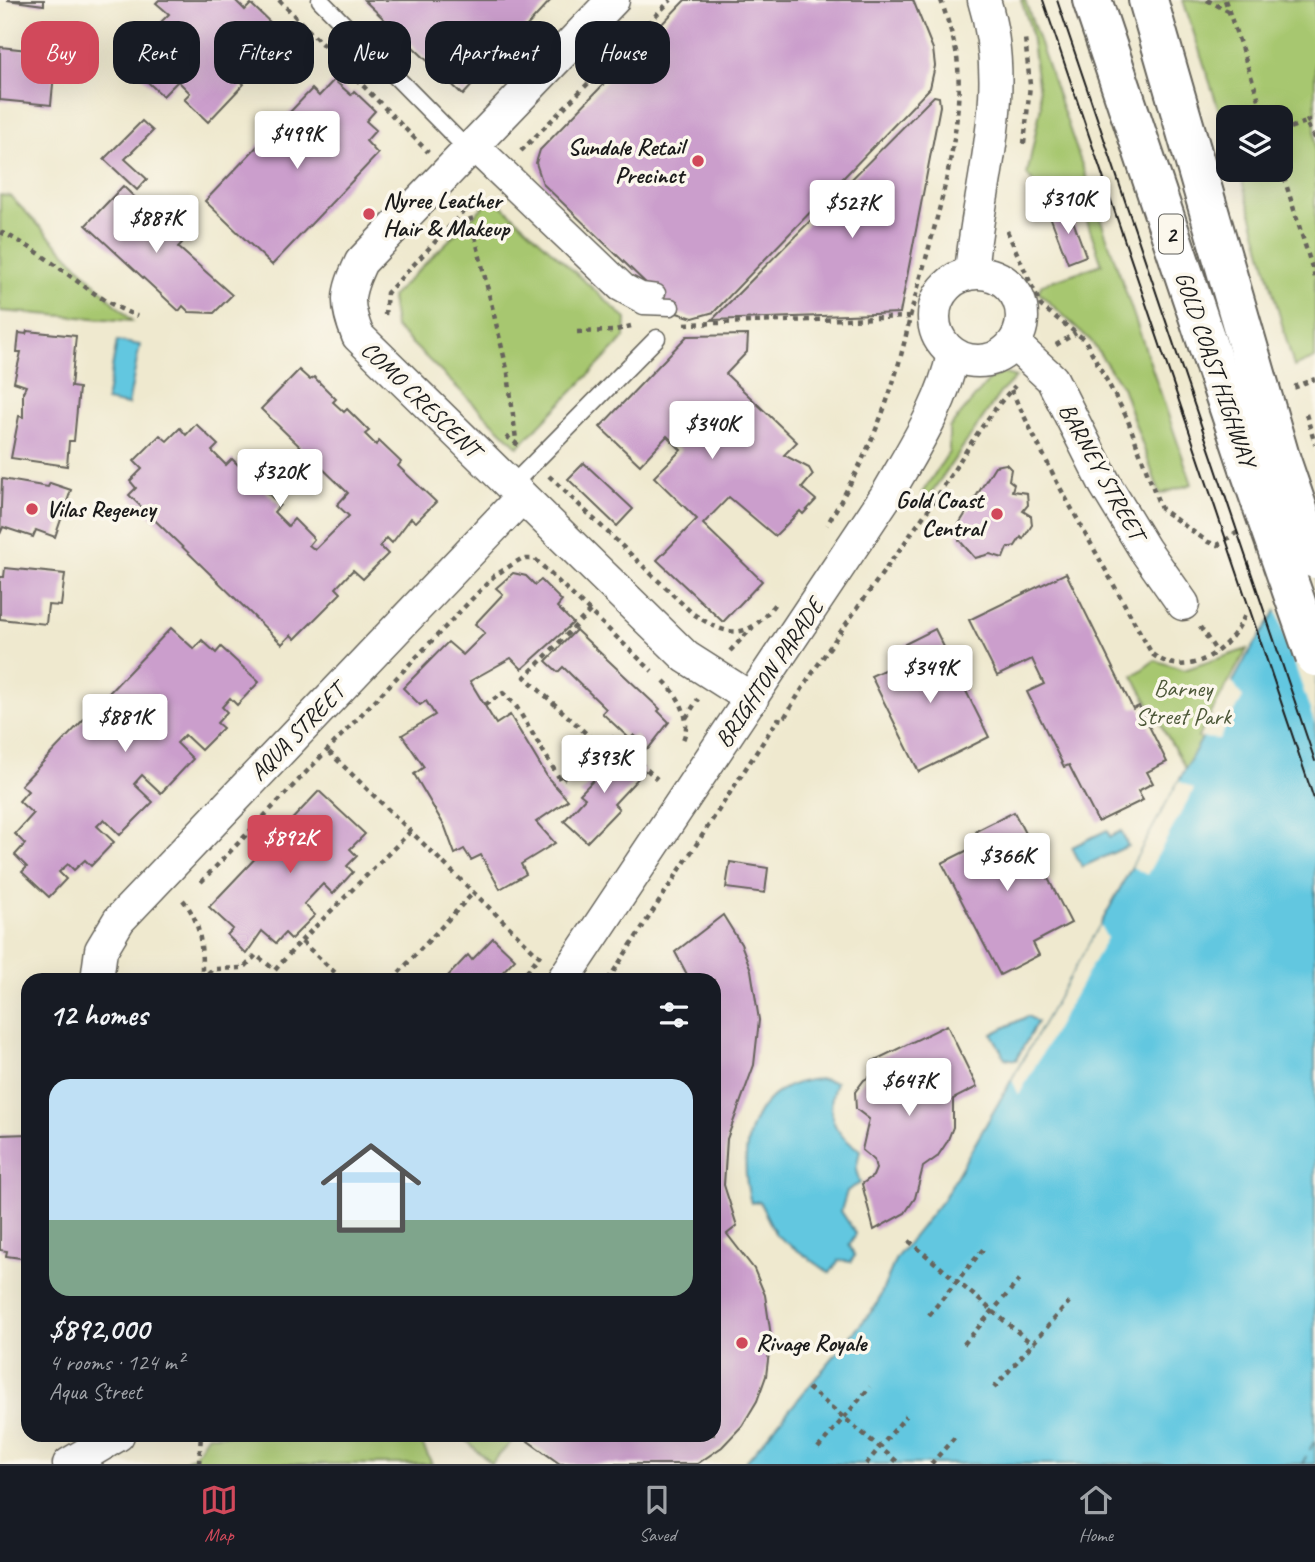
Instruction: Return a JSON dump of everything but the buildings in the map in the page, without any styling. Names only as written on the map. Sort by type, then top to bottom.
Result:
[{"type":"highway","name":"GOLD COAST HIGHWAY","points":[[1092,0],[1265,462],[1315,559]]},
{"type":"highway","name":"GOLD COAST HIGHWAY","points":[[1148,0],[1315,657]]},
{"type":"street","name":"COMO CRESCENT","points":[[613,0],[361,262],[349,287],[347,310],[358,336],[686,657],[752,699]]},
{"type":"street","points":[[971,273],[996,109],[997,64],[991,22],[984,0]]},
{"type":"street","points":[[971,273],[997,276],[1017,294],[1023,319],[1025,354],[1004,353],[978,361],[953,354],[937,336],[934,325],[936,301],[950,282],[971,273]]},
{"type":"street","name":"BRIGHTON PARADE","points":[[569,973],[888,493],[925,429],[949,371],[953,354]]},
{"type":"street","name":"BARNEY STREET","points":[[1025,354],[1052,379],[1106,486],[1145,550],[1183,604]]},
{"type":"street","name":"AQUA STREET","points":[[98,973],[101,950],[119,920],[517,492]]},
{"type":"street","points":[[69,1464],[106,1442]]},
{"type":"lane","points":[[320,0],[464,154],[501,172],[628,283],[642,291],[657,293]]},
{"type":"lane","points":[[501,172],[628,300],[643,306],[671,307]]},
{"type":"lane","points":[[517,492],[535,462],[657,338]]},
{"type":"path","points":[[279,0],[464,154],[475,200]]},
{"type":"path","points":[[388,326],[384,310],[387,293],[501,172],[671,0]]},
{"type":"path","points":[[822,533],[864,461],[901,362],[950,154],[955,121],[957,57],[941,0]]},
{"type":"path","points":[[1207,0],[1230,12]]},
{"type":"path","points":[[1225,0],[1261,105]]},
{"type":"path","points":[[1021,157],[1030,85],[1023,25]]},
{"type":"path","points":[[1293,127],[1315,117]]},
{"type":"path","points":[[1306,122],[1315,140]]},
{"type":"path","points":[[1285,182],[1315,277]]},
{"type":"path","points":[[1035,201],[1074,194]]},
{"type":"path","points":[[468,207],[508,373],[516,441]]},
{"type":"path","points":[[1005,226],[1041,306],[1084,340],[1127,418],[1161,509],[1191,531],[1218,545],[1249,526]]},
{"type":"path","points":[[0,232],[28,244],[108,305],[137,316]]},
{"type":"path","points":[[676,324],[910,317]]},
{"type":"path","points":[[577,332],[612,331],[634,326]]},
{"type":"path","points":[[613,973],[778,719],[783,719],[806,681],[932,504],[1004,394],[1025,354],[1054,345],[1076,333]]},
{"type":"path","points":[[1300,398],[1296,386],[1315,379]]},
{"type":"path","points":[[1304,409],[1315,444]]},
{"type":"path","points":[[497,432],[516,441],[692,613],[719,631],[738,631],[764,620],[778,598]]},
{"type":"path","points":[[174,910],[329,752],[494,576],[522,559],[535,559],[668,685],[682,705],[687,723],[678,749]]},
{"type":"path","points":[[590,611],[525,677],[603,749],[613,738],[657,779]]},
{"type":"path","points":[[485,705],[503,693],[516,706],[561,781],[597,743]]},
{"type":"path","points":[[329,752],[539,956]]},
{"type":"path","points":[[650,790],[664,769]]},
{"type":"path","points":[[210,973],[223,966],[244,968],[256,955],[275,970],[411,831]]},
{"type":"path","points":[[399,973],[474,892]]},
{"type":"path","points":[[183,900],[194,913],[199,927],[201,973]]},
{"type":"path","points":[[302,941],[336,973]]},
{"type":"path","points":[[526,973],[547,945]]},
{"type":"path","points":[[909,1241],[1032,1344]]},
{"type":"path","points":[[929,1315],[985,1247]]},
{"type":"path","points":[[964,1344],[1022,1277]]},
{"type":"path","points":[[994,1388],[1069,1302]]},
{"type":"path","points":[[817,1448],[870,1387]]},
{"type":"path","points":[[808,1388],[900,1464]]},
{"type":"path","points":[[866,1464],[906,1416]]},
{"type":"path","points":[[931,1464],[954,1437]]},
{"type":"path","points":[[199,1464],[201,1442]]},
{"type":"green space","points":[[1021,0],[1025,0],[1192,484],[1160,494],[1122,387],[1091,341],[1038,292],[1042,284],[1102,264],[1076,189],[1043,194],[1027,175],[1041,106],[1030,27]]},
{"type":"green space","points":[[1183,0],[1315,0],[1315,358],[1294,367],[1242,182],[1293,182],[1293,105],[1217,105]]},
{"type":"green space","points":[[0,195],[10,196],[132,321],[0,311]]},
{"type":"green space","points":[[493,197],[626,319],[625,338],[518,447],[395,327],[391,297]]},
{"type":"green space","points":[[1002,373],[1016,377],[1000,393],[927,499],[922,493],[949,452],[949,428],[989,380]]},
{"type":"green space","name":"Barney Street Park","points":[[1247,649],[1198,737],[1202,738],[1186,769],[1133,676],[1155,660],[1184,670]]},
{"type":"green space","points":[[203,1442],[421,1442],[432,1464],[180,1464],[195,1455]]},
{"type":"green space","points":[[468,1442],[511,1442],[491,1464]]},
{"type":"water","points":[[117,341],[140,345],[128,405],[106,401]]},
{"type":"water","points":[[1315,551],[1315,1464],[744,1464],[876,1306],[896,1258],[944,1198],[1100,925],[1247,656]]},
{"type":"water","points":[[1107,830],[1110,837],[1121,831],[1128,846],[1082,867],[1072,847]]},
{"type":"water","points":[[1028,1016],[1037,1022],[1016,1060],[1005,1058],[992,1034]]},
{"type":"water","points":[[822,1079],[836,1082],[831,1103],[833,1121],[843,1137],[860,1150],[856,1170],[860,1183],[847,1191],[841,1211],[856,1234],[849,1245],[855,1256],[850,1262],[839,1260],[830,1273],[776,1235],[759,1201],[751,1203],[746,1160],[748,1139],[765,1104],[780,1091],[798,1083]]},
{"type":"pier","points":[[1315,548],[1315,725],[1275,606]]},
{"type":"pier","points":[[1231,680],[1243,698],[1219,739],[1199,738]]},
{"type":"pier","points":[[1179,781],[1194,789],[1147,875],[1132,867]]},
{"type":"pier","points":[[1100,925],[1107,938],[1019,1095],[1012,1080]]},
{"type":"ferry route","points":[[1302,1464],[1315,1440]]},
{"type":"tram line","points":[[1043,0],[1315,802]]},
{"type":"tram line","points":[[1057,0],[1315,761]]},
{"type":"place","name":"Sundale Retail Precinct","points":[[698,161]]},
{"type":"place","name":"Nyree Leather Hair & Makeup","points":[[369,214]]},
{"type":"place","name":"Vilas Regency","points":[[32,509]]},
{"type":"place","name":"Gold Coast Central","points":[[997,514]]},
{"type":"place","name":"Rivage Royale","points":[[742,1343]]}]
